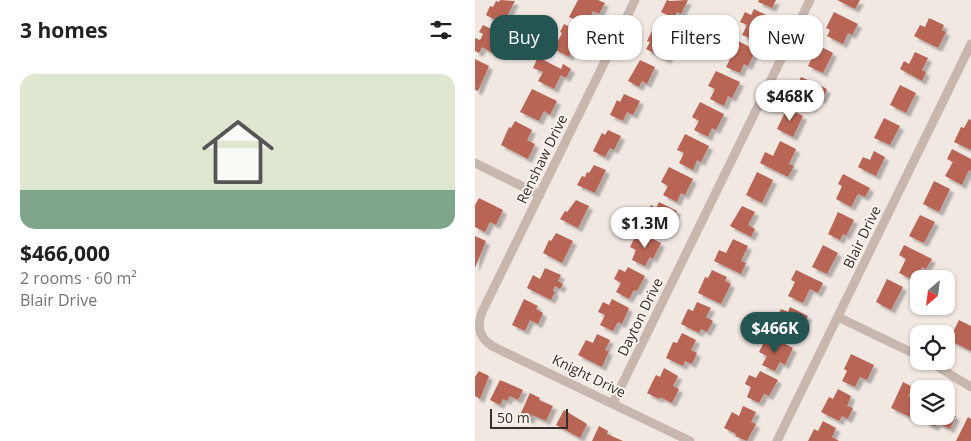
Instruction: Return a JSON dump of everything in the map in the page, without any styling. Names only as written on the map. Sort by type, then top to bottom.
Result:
[{"type":"street","name":"Renshaw Drive","points":[[480,332],[480,318],[635,0]]},
{"type":"street","name":"Dayton Drive","points":[[613,404],[810,0]]},
{"type":"street","name":"Blair Drive","points":[[777,441],[971,44]]},
{"type":"street","points":[[475,164],[540,195]]},
{"type":"street","points":[[838,317],[910,352]]},
{"type":"street","name":"Knight Drive","points":[[480,332],[482,338],[494,347],[690,441]]},
{"type":"street","points":[[943,370],[971,387]]},
{"type":"building","points":[[500,0],[515,1],[508,15],[490,15],[490,17],[486,15],[490,6],[493,7],[496,1],[499,2]]},
{"type":"building","points":[[578,0],[598,0],[605,3],[599,14],[593,11],[591,15],[570,15]]},
{"type":"building","points":[[667,0],[688,0],[681,14],[677,12],[676,15],[668,15],[661,12]]},
{"type":"building","points":[[759,0],[776,0],[772,8],[758,2]]},
{"type":"building","points":[[837,0],[860,0],[855,9]]},
{"type":"building","points":[[754,9],[766,15],[751,15]]},
{"type":"building","points":[[745,12],[751,15],[749,15],[749,38],[742,35],[747,25],[740,22]]},
{"type":"building","points":[[834,12],[858,24],[852,35],[848,33],[843,44],[827,36],[830,30],[826,28]]},
{"type":"building","points":[[929,18],[944,25],[942,30],[946,32],[938,48],[914,36],[920,25],[925,27]]},
{"type":"building","points":[[564,24],[568,26],[568,56],[558,51],[558,41],[562,33],[560,32]]},
{"type":"building","points":[[483,25],[490,28],[490,52],[482,47],[479,53],[475,51],[475,38],[480,40],[483,34],[479,32]]},
{"type":"building","points":[[652,31],[652,52],[646,49],[650,42],[647,41]]},
{"type":"building","points":[[739,42],[749,46],[749,60],[751,60],[748,66],[744,64],[740,73],[726,67],[730,60],[739,60]]},
{"type":"building","points":[[823,48],[833,53],[823,73],[808,66],[811,60],[823,60]]},
{"type":"building","points":[[915,52],[928,58],[922,70],[926,72],[922,81],[900,69],[904,61],[909,64]]},
{"type":"building","points":[[475,59],[489,66],[478,91],[475,90]]},
{"type":"building","points":[[537,60],[544,60],[561,69],[563,64],[571,69],[566,78],[561,75],[554,89],[538,81],[543,72],[533,68]]},
{"type":"building","points":[[640,60],[655,67],[647,84],[642,81],[639,87],[628,81]]},
{"type":"building","points":[[716,71],[740,82],[732,98],[728,96],[724,106],[710,99],[715,89],[708,86]]},
{"type":"building","points":[[801,77],[827,89],[822,100],[816,97],[811,107],[795,99],[798,94],[794,92]]},
{"type":"building","points":[[900,85],[916,93],[906,113],[890,105]]},
{"type":"building","points":[[532,89],[557,101],[550,115],[544,111],[539,121],[520,112]]},
{"type":"building","points":[[624,94],[640,101],[633,115],[627,112],[623,121],[610,115],[617,100],[620,102]]},
{"type":"building","points":[[700,102],[724,114],[716,130],[712,128],[708,137],[694,130],[699,121],[692,117]]},
{"type":"building","points":[[787,108],[803,116],[793,137],[777,129]]},
{"type":"building","points":[[884,118],[900,126],[890,145],[874,138]]},
{"type":"building","points":[[969,119],[971,120],[971,150],[954,142],[961,127],[964,128]]},
{"type":"building","points":[[515,121],[532,130],[527,140],[535,144],[528,159],[501,145],[509,127],[511,128]]},
{"type":"building","points":[[608,130],[621,136],[614,150],[610,148],[605,157],[593,151],[602,133],[605,135]]},
{"type":"building","points":[[685,134],[709,146],[701,162],[697,160],[693,170],[679,163],[684,153],[677,150]]},
{"type":"building","points":[[780,141],[796,149],[789,164],[794,166],[788,177],[760,163],[765,152],[773,156]]},
{"type":"building","points":[[952,149],[971,159],[971,171],[969,170],[962,185],[945,176],[953,162],[947,159]]},
{"type":"building","points":[[874,151],[885,157],[876,176],[858,167],[863,157],[870,160]]},
{"type":"building","points":[[594,165],[606,170],[595,193],[577,185],[582,176],[585,177]]},
{"type":"building","points":[[669,167],[693,179],[685,195],[681,193],[677,202],[663,195],[668,186],[661,182]]},
{"type":"building","points":[[757,172],[773,180],[762,203],[746,195]]},
{"type":"building","points":[[843,174],[870,188],[865,197],[858,194],[851,207],[836,199],[842,186],[838,184]]},
{"type":"building","points":[[934,181],[950,189],[939,212],[923,204]]},
{"type":"building","points":[[479,198],[503,210],[496,225],[490,222],[485,232],[475,227],[475,205]]},
{"type":"building","points":[[576,200],[589,206],[578,228],[560,219]]},
{"type":"building","points":[[659,202],[677,211],[669,227],[665,225],[661,234],[647,227],[652,218],[646,214],[651,205],[656,208]]},
{"type":"building","points":[[742,206],[755,212],[748,225],[755,229],[751,237],[730,226]]},
{"type":"building","points":[[838,212],[854,220],[846,236],[843,234],[840,240],[828,234]]},
{"type":"building","points":[[920,215],[935,222],[924,243],[909,236]]},
{"type":"building","points":[[556,233],[573,241],[562,263],[543,253],[549,240],[551,241]]},
{"type":"building","points":[[643,234],[661,243],[653,259],[650,257],[645,266],[632,260],[636,250],[630,247],[635,237],[641,240]]},
{"type":"building","points":[[475,236],[486,241],[475,268]]},
{"type":"building","points":[[733,239],[748,246],[741,261],[746,263],[741,274],[714,261],[719,250],[726,253]]},
{"type":"building","points":[[823,245],[838,253],[827,274],[812,267]]},
{"type":"building","points":[[904,245],[932,259],[926,269],[922,267],[920,270],[910,270],[910,278],[899,273],[906,259],[899,255]]},
{"type":"building","points":[[628,267],[645,276],[637,291],[634,290],[629,299],[616,292],[621,283],[614,279],[619,269],[625,272]]},
{"type":"building","points":[[545,268],[561,275],[558,281],[563,284],[560,289],[555,286],[553,291],[555,292],[551,300],[527,288],[533,275],[540,279]]},
{"type":"building","points":[[712,270],[727,277],[725,281],[731,284],[721,304],[698,293],[705,277],[708,278]]},
{"type":"building","points":[[796,270],[823,283],[818,293],[810,289],[803,303],[788,296],[795,282],[791,280]]},
{"type":"building","points":[[887,279],[903,287],[891,310],[876,302]]},
{"type":"building","points":[[524,299],[538,306],[536,309],[543,313],[538,324],[530,320],[525,331],[512,325]]},
{"type":"building","points":[[612,299],[629,308],[622,324],[618,322],[613,331],[600,325],[605,315],[598,312],[603,302],[609,305]]},
{"type":"building","points":[[697,302],[711,308],[706,317],[713,321],[707,332],[701,329],[699,333],[681,324],[688,309],[693,311]]},
{"type":"building","points":[[790,307],[808,316],[801,332],[796,329],[791,339],[778,332],[783,322],[776,319],[781,309],[788,312]]},
{"type":"building","points":[[959,320],[971,326],[971,351],[955,343],[955,328]]},
{"type":"building","points":[[682,333],[696,340],[691,350],[697,353],[692,364],[685,361],[683,366],[666,358],[673,342],[677,343]]},
{"type":"building","points":[[597,334],[610,340],[605,350],[609,351],[602,367],[578,355],[586,340],[593,343]]},
{"type":"building","points":[[775,339],[793,348],[785,365],[780,362],[775,371],[762,365],[767,356],[759,352],[765,340],[773,344]]},
{"type":"building","points":[[851,354],[874,365],[867,380],[860,377],[855,387],[842,381],[847,371],[844,369]]},
{"type":"building","points":[[664,368],[678,376],[673,386],[679,389],[672,403],[647,393],[656,375],[660,377]]},
{"type":"building","points":[[479,371],[489,376],[480,399],[475,396],[475,377]]},
{"type":"building","points":[[760,371],[778,380],[769,396],[764,394],[759,403],[747,397],[751,387],[745,384],[749,375],[756,378]]},
{"type":"building","points":[[500,380],[523,390],[518,400],[510,396],[507,401],[503,399],[500,405],[490,400]]},
{"type":"building","points":[[903,382],[910,386],[908,396],[910,397],[910,417],[891,408]]},
{"type":"building","points":[[838,389],[851,396],[847,406],[853,408],[848,419],[842,416],[839,421],[821,412],[829,397],[833,399]]},
{"type":"building","points":[[530,393],[540,398],[539,400],[553,406],[546,421],[532,415],[530,420],[520,415]]},
{"type":"building","points":[[743,406],[756,412],[751,422],[756,424],[747,441],[735,436],[736,434],[724,428],[732,412],[739,416]]},
{"type":"building","points":[[564,410],[587,424],[580,438],[556,425]]},
{"type":"building","points":[[968,417],[971,419],[971,441],[956,441]]},
{"type":"building","points":[[823,421],[836,428],[832,437],[839,441],[808,441],[814,429],[818,431]]},
{"type":"building","points":[[941,425],[952,425],[950,429]]},
{"type":"building","points":[[599,426],[608,431],[607,434],[623,441],[592,441]]}]
